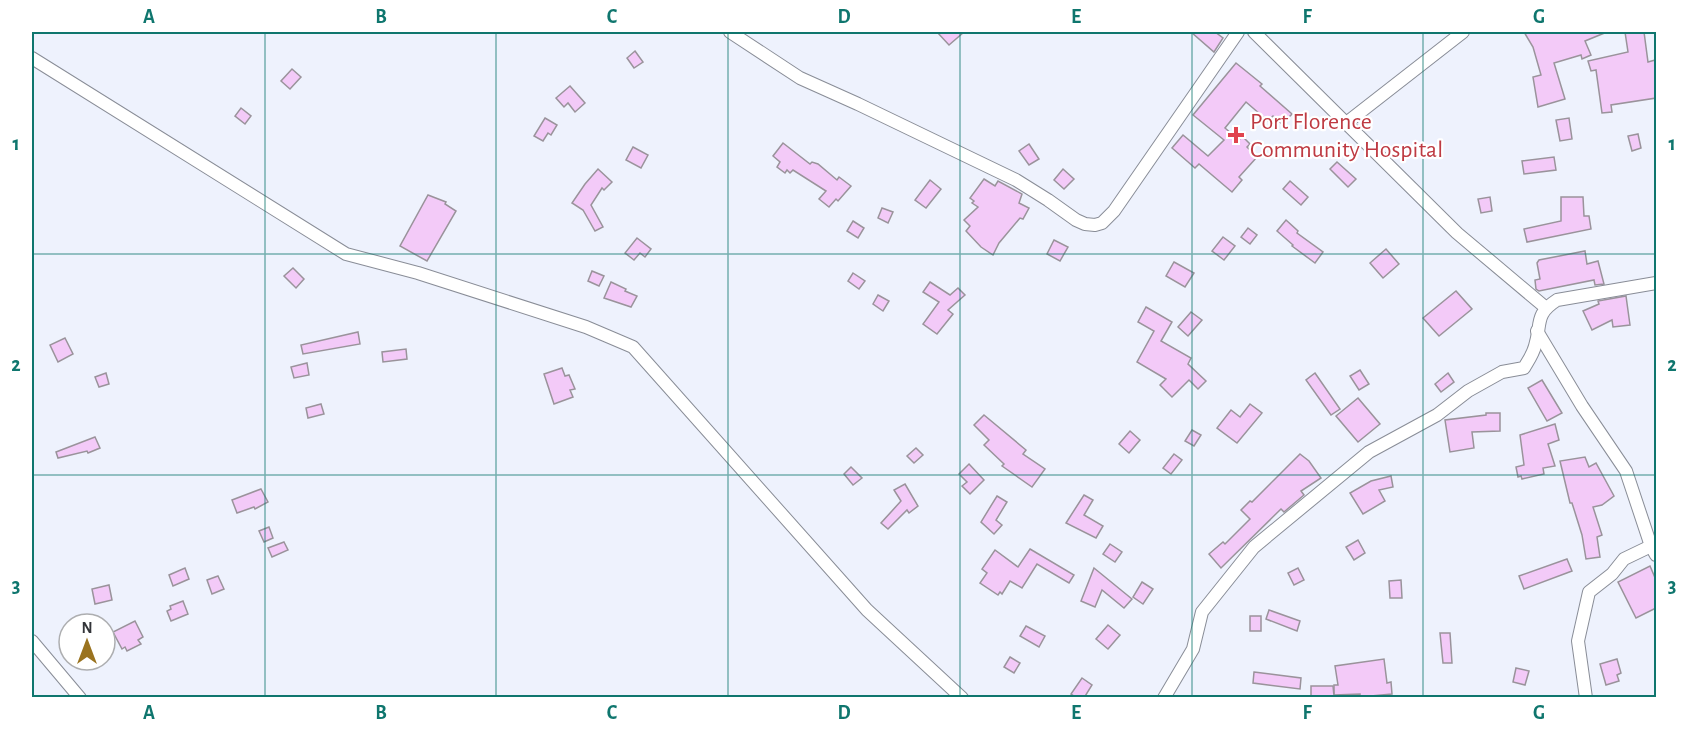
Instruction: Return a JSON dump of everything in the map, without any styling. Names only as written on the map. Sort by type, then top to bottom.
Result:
[{"type":"street","points":[[730,32],[800,78],[1016,180],[1076,220],[1095,225],[1102,223],[1114,211],[1238,32]]},
{"type":"street","points":[[1254,32],[1457,233],[1545,307]]},
{"type":"street","points":[[1345,124],[1464,32]]},
{"type":"street","points":[[32,58],[346,254],[418,273],[564,320],[633,347],[867,610],[962,698]]},
{"type":"street","points":[[1164,698],[1193,649],[1202,612],[1254,547],[1369,452],[1437,415],[1468,391],[1502,372],[1524,368],[1535,347],[1540,317],[1545,307],[1557,300],[1656,283]]},
{"type":"street","points":[[1537,331],[1582,406],[1626,471],[1654,551],[1624,559],[1612,574],[1588,592],[1578,641],[1586,698]]},
{"type":"street","points":[[32,641],[80,698]]},
{"type":"building","points":[[937,32],[964,32],[949,45]]},
{"type":"building","points":[[1191,32],[1215,32],[1223,38],[1214,52]]},
{"type":"building","points":[[1524,32],[1607,32],[1585,41],[1591,55],[1582,59],[1581,55],[1554,63],[1565,99],[1538,107],[1533,77],[1541,75],[1533,47]]},
{"type":"building","points":[[1625,32],[1644,32],[1648,62],[1655,60],[1656,98],[1611,105],[1612,112],[1602,113],[1596,70],[1591,71],[1588,61],[1628,52]]},
{"type":"building","points":[[635,51],[643,62],[634,68],[627,58]]},
{"type":"building","points":[[1236,63],[1262,84],[1260,86],[1292,114],[1282,124],[1273,116],[1268,121],[1246,102],[1225,128],[1239,140],[1242,136],[1250,144],[1247,147],[1257,157],[1239,177],[1242,180],[1232,192],[1199,164],[1195,168],[1172,148],[1183,135],[1208,156],[1224,140],[1193,115]]},
{"type":"building","points":[[292,69],[301,77],[290,89],[281,81]]},
{"type":"building","points":[[570,86],[585,103],[575,112],[568,103],[564,107],[556,98]]},
{"type":"building","points":[[241,108],[251,116],[245,124],[235,116]]},
{"type":"building","points":[[545,118],[557,125],[551,135],[548,133],[543,141],[534,136]]},
{"type":"building","points":[[1569,118],[1572,139],[1560,141],[1556,120]]},
{"type":"building","points":[[1638,134],[1641,148],[1632,151],[1628,136]]},
{"type":"building","points":[[783,143],[810,164],[812,162],[818,164],[837,180],[839,177],[851,186],[838,201],[836,199],[829,207],[819,199],[826,191],[793,170],[790,173],[787,170],[785,173],[777,167],[780,162],[773,156]]},
{"type":"building","points":[[1029,144],[1039,159],[1029,165],[1019,151]]},
{"type":"building","points":[[633,147],[648,155],[641,168],[626,160]]},
{"type":"building","points":[[1554,157],[1556,170],[1524,174],[1522,161]]},
{"type":"building","points":[[1337,162],[1356,179],[1348,187],[1330,169]]},
{"type":"building","points":[[598,169],[612,182],[604,190],[602,188],[591,205],[603,227],[595,231],[583,210],[572,203]]},
{"type":"building","points":[[1063,169],[1074,179],[1064,189],[1054,180]]},
{"type":"building","points":[[984,179],[995,186],[998,181],[1022,194],[1019,203],[1029,208],[1023,219],[1020,218],[999,243],[993,255],[981,247],[966,231],[970,226],[964,220],[978,207],[972,203],[974,201],[970,198]]},
{"type":"building","points":[[930,180],[941,189],[926,208],[915,200]]},
{"type":"building","points":[[1290,181],[1308,197],[1301,205],[1283,189]]},
{"type":"building","points":[[428,195],[446,202],[445,204],[456,211],[427,261],[400,246]]},
{"type":"building","points":[[1490,197],[1492,211],[1481,213],[1478,199]]},
{"type":"building","points":[[1561,197],[1583,197],[1584,216],[1589,216],[1591,229],[1527,242],[1524,229],[1561,221]]},
{"type":"building","points":[[882,208],[893,212],[888,223],[878,218]]},
{"type":"building","points":[[1286,220],[1298,231],[1297,233],[1323,252],[1315,263],[1292,246],[1277,231]]},
{"type":"building","points":[[853,221],[864,228],[858,238],[847,231]]},
{"type":"building","points":[[1248,228],[1257,235],[1250,244],[1241,237]]},
{"type":"building","points":[[1223,237],[1235,246],[1224,260],[1212,251]]},
{"type":"building","points":[[637,238],[651,249],[645,257],[640,253],[634,260],[625,253]]},
{"type":"building","points":[[1054,240],[1068,247],[1060,261],[1047,254]]},
{"type":"building","points":[[1386,249],[1399,264],[1383,278],[1370,263]]},
{"type":"building","points":[[1585,251],[1587,264],[1598,261],[1604,284],[1595,285],[1594,280],[1539,291],[1536,289],[1535,280],[1540,279],[1537,263],[1539,260]]},
{"type":"building","points":[[1174,262],[1194,273],[1185,287],[1166,276]]},
{"type":"building","points":[[293,268],[304,279],[296,288],[284,276]]},
{"type":"building","points":[[592,271],[604,276],[599,286],[588,281]]},
{"type":"building","points":[[853,273],[865,281],[859,289],[848,281]]},
{"type":"building","points":[[611,282],[637,296],[631,307],[604,298]]},
{"type":"building","points":[[930,282],[950,295],[958,288],[965,295],[948,310],[953,314],[937,334],[923,324],[939,302],[923,292]]},
{"type":"building","points":[[1456,291],[1472,309],[1439,336],[1423,318]]},
{"type":"building","points":[[878,295],[889,301],[883,311],[873,304]]},
{"type":"building","points":[[1626,296],[1630,325],[1613,327],[1612,320],[1592,330],[1583,311],[1599,304],[1598,301]]},
{"type":"building","points":[[1146,307],[1172,322],[1161,341],[1191,358],[1188,364],[1206,381],[1198,389],[1189,380],[1172,397],[1160,385],[1166,379],[1137,362],[1154,331],[1138,322]]},
{"type":"building","points":[[1191,312],[1202,320],[1188,336],[1178,327]]},
{"type":"building","points":[[358,332],[360,344],[303,354],[301,345]]},
{"type":"building","points":[[65,338],[73,354],[58,362],[50,345]]},
{"type":"building","points":[[406,349],[407,359],[383,362],[382,352]]},
{"type":"building","points":[[307,363],[309,375],[294,378],[291,367]]},
{"type":"building","points":[[562,368],[565,376],[569,375],[575,389],[570,390],[573,397],[554,404],[544,374]]},
{"type":"building","points":[[1360,370],[1369,384],[1359,390],[1350,376]]},
{"type":"building","points":[[106,373],[109,384],[99,387],[95,377]]},
{"type":"building","points":[[1315,373],[1340,409],[1331,415],[1306,380]]},
{"type":"building","points":[[1448,373],[1454,382],[1441,392],[1435,384]]},
{"type":"building","points":[[1542,380],[1562,413],[1547,421],[1528,388]]},
{"type":"building","points":[[1358,398],[1380,424],[1358,442],[1336,416]]},
{"type":"building","points":[[321,404],[324,414],[308,418],[306,408]]},
{"type":"building","points":[[1250,404],[1262,413],[1237,443],[1217,428],[1231,410],[1240,417]]},
{"type":"building","points":[[1486,413],[1500,413],[1500,431],[1472,432],[1474,448],[1450,452],[1445,420],[1486,415]]},
{"type":"building","points":[[984,415],[1026,450],[1023,454],[1045,469],[1032,487],[1002,466],[1004,464],[984,445],[989,440],[974,425]]},
{"type":"building","points":[[1555,424],[1559,440],[1548,444],[1555,466],[1543,468],[1544,474],[1522,479],[1521,476],[1518,477],[1516,467],[1524,465],[1520,435]]},
{"type":"building","points":[[1192,430],[1201,435],[1194,446],[1185,441]]},
{"type":"building","points":[[1130,431],[1140,440],[1129,453],[1119,444]]},
{"type":"building","points":[[95,437],[100,448],[88,453],[87,451],[58,458],[56,452]]},
{"type":"building","points":[[916,448],[923,455],[914,463],[907,456]]},
{"type":"building","points":[[1174,454],[1182,460],[1171,474],[1163,468]]},
{"type":"building","points":[[1300,454],[1309,461],[1321,478],[1301,491],[1304,495],[1284,512],[1281,509],[1221,568],[1209,554],[1223,542],[1225,544],[1250,519],[1241,510]]},
{"type":"building","points":[[1585,457],[1589,467],[1596,463],[1614,496],[1602,505],[1593,507],[1602,535],[1597,537],[1600,557],[1586,559],[1582,535],[1572,503],[1570,503],[1560,461]]},
{"type":"building","points":[[969,464],[984,480],[970,494],[962,486],[967,482],[959,474]]},
{"type":"building","points":[[851,467],[862,478],[853,485],[844,474]]},
{"type":"building","points":[[1391,476],[1393,487],[1379,490],[1385,501],[1363,514],[1350,493],[1371,481]]},
{"type":"building","points":[[905,484],[918,506],[909,513],[907,510],[888,529],[881,523],[901,501],[894,490]]},
{"type":"building","points":[[261,489],[268,502],[255,509],[254,507],[237,513],[232,500]]},
{"type":"building","points":[[1084,495],[1093,500],[1084,515],[1103,526],[1096,538],[1066,523]]},
{"type":"building","points":[[997,496],[1007,502],[996,520],[1002,525],[994,534],[981,522]]},
{"type":"building","points":[[269,527],[273,538],[264,542],[259,531]]},
{"type":"building","points":[[1358,540],[1365,553],[1354,560],[1346,547]]},
{"type":"building","points":[[284,542],[288,550],[272,557],[268,548]]},
{"type":"building","points":[[1110,544],[1122,552],[1115,562],[1103,554]]},
{"type":"building","points":[[1030,549],[1074,575],[1069,583],[1037,564],[1022,588],[1010,581],[1002,594],[1000,592],[998,595],[980,583],[987,573],[982,569],[995,550],[1018,567]]},
{"type":"building","points":[[1567,559],[1572,571],[1524,589],[1519,576]]},
{"type":"building","points":[[1650,566],[1656,580],[1656,608],[1636,618],[1618,582]]},
{"type":"building","points":[[185,568],[189,579],[173,586],[169,575]]},
{"type":"building","points":[[1094,568],[1132,599],[1124,608],[1102,590],[1095,607],[1081,601]]},
{"type":"building","points":[[1298,568],[1304,580],[1294,585],[1288,573]]},
{"type":"building","points":[[218,576],[224,589],[212,594],[207,580]]},
{"type":"building","points":[[1401,580],[1402,598],[1390,598],[1389,581]]},
{"type":"building","points":[[1142,582],[1153,589],[1143,604],[1133,597]]},
{"type":"building","points":[[109,585],[112,600],[95,604],[92,589]]},
{"type":"building","points":[[183,601],[188,614],[171,621],[167,611],[171,609],[170,606]]},
{"type":"building","points":[[1269,610],[1300,621],[1297,631],[1266,619]]},
{"type":"building","points":[[1250,616],[1261,616],[1261,631],[1250,631]]},
{"type":"building","points":[[135,621],[143,637],[138,640],[141,644],[127,651],[125,647],[122,649],[117,640],[117,630]]},
{"type":"building","points":[[1108,625],[1120,635],[1108,649],[1096,639]]},
{"type":"building","points":[[1026,626],[1045,636],[1039,647],[1020,636]]},
{"type":"building","points":[[1440,633],[1450,633],[1452,663],[1443,663]]},
{"type":"building","points":[[1010,657],[1020,663],[1014,673],[1004,667]]},
{"type":"building","points":[[1384,659],[1387,683],[1391,682],[1392,694],[1360,697],[1360,694],[1334,695],[1334,685],[1338,685],[1335,666]]},
{"type":"building","points":[[1617,659],[1621,673],[1617,675],[1619,681],[1606,685],[1600,664]]},
{"type":"building","points":[[1516,668],[1529,671],[1525,685],[1513,682]]},
{"type":"building","points":[[1254,672],[1301,678],[1300,689],[1253,683]]},
{"type":"building","points":[[1082,678],[1092,685],[1084,698],[1077,698],[1071,694]]},
{"type":"building","points":[[1311,686],[1333,686],[1334,696],[1311,697]]},
{"type":"place","name":"Port Florence Community Hospital","points":[[1236,135]]}]
